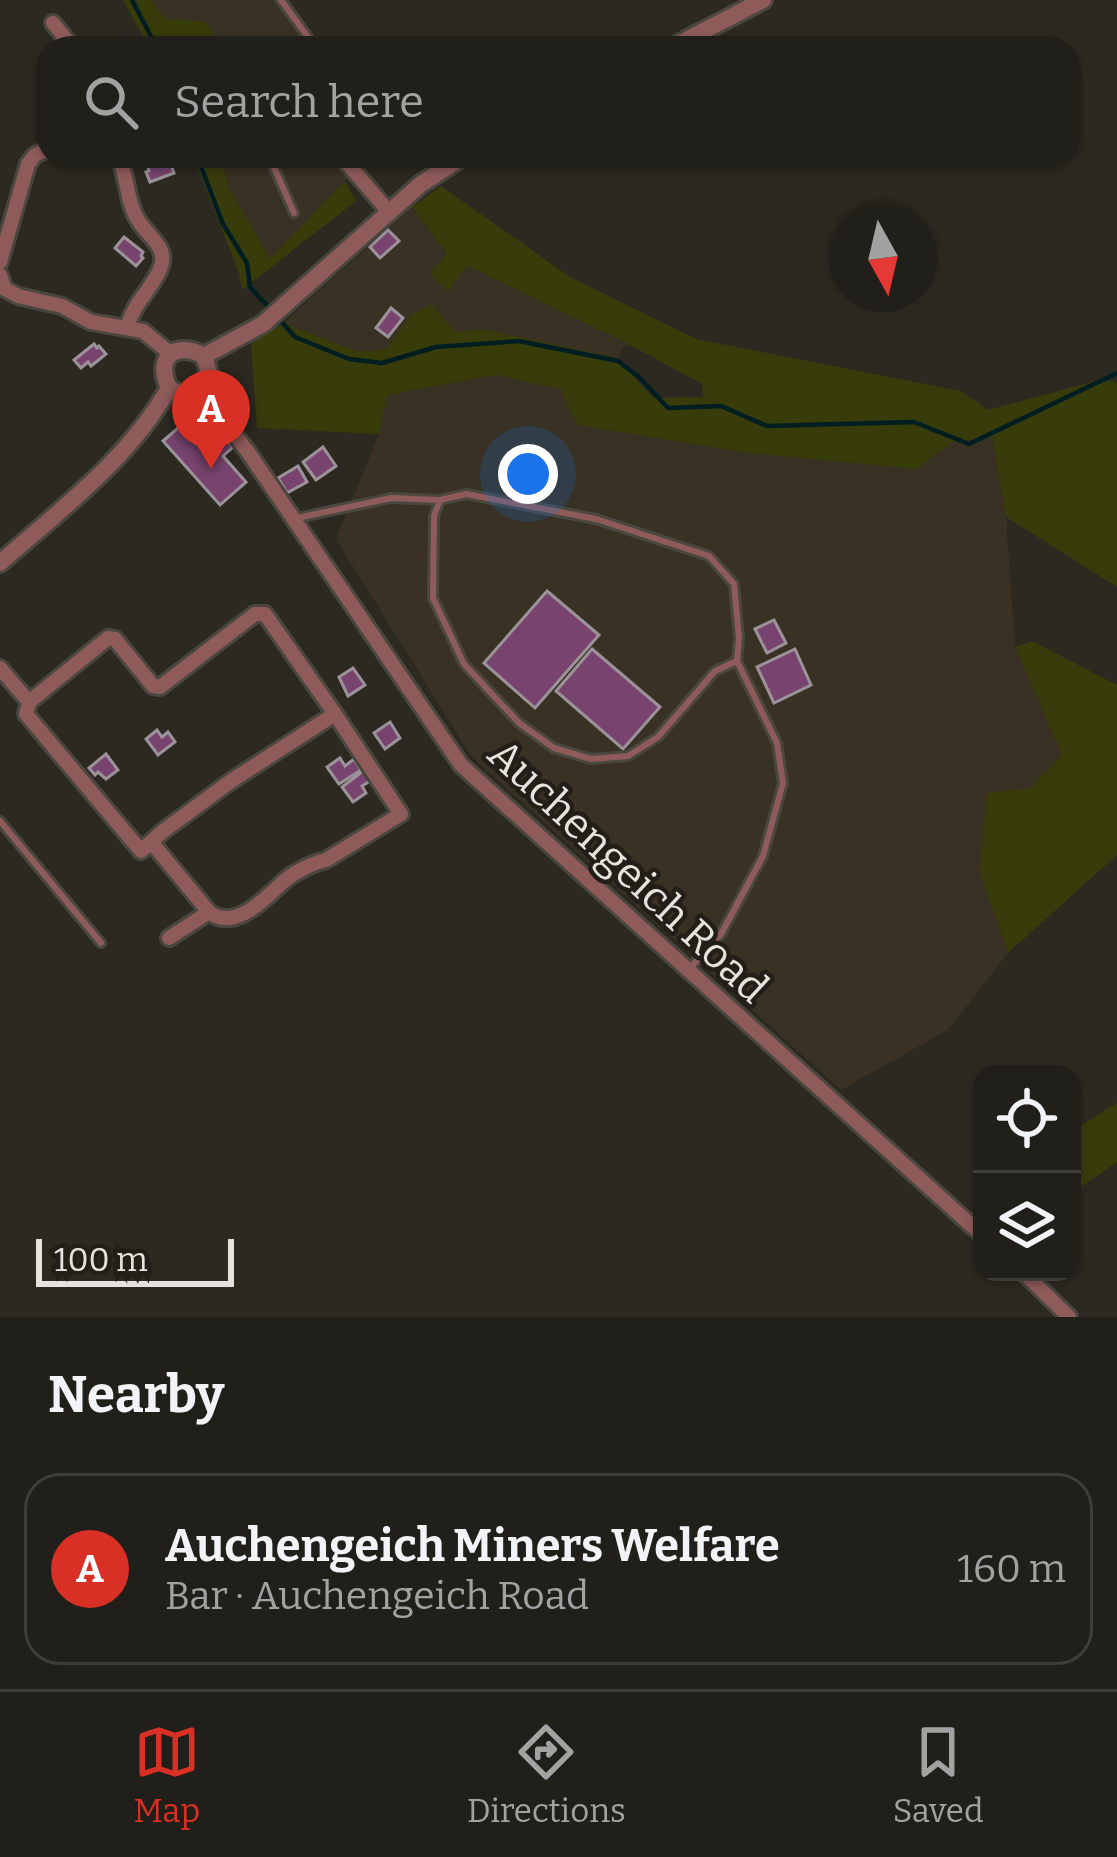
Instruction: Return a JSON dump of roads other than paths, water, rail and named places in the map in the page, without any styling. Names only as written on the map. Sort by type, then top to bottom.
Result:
[{"type":"street","points":[[694,36],[763,0]]},
{"type":"street","points":[[53,22],[64,36]]},
{"type":"street","points":[[0,262],[28,164],[36,154]]},
{"type":"street","points":[[121,168],[134,214],[162,250],[162,266],[133,307],[127,327]]},
{"type":"street","points":[[351,168],[389,212]]},
{"type":"street","points":[[204,356],[263,324],[423,182],[445,168]]},
{"type":"street","points":[[2,286],[18,296],[62,305],[91,322],[151,336],[171,355]]},
{"type":"street","points":[[0,563],[122,452],[154,416],[169,388],[165,360],[179,350],[204,356],[209,373],[201,389],[186,394],[169,388]]},
{"type":"street","name":"Auchengeich Road","points":[[201,389],[461,766],[973,1227]]},
{"type":"street","points":[[152,844],[209,912],[219,920],[231,920],[280,884],[401,814],[335,714],[265,614],[255,614],[160,687],[153,686],[115,639],[108,638],[29,702],[26,713],[141,851],[231,781],[335,714]]},
{"type":"street","points":[[0,668],[29,702]]},
{"type":"street","points":[[169,938],[209,912]]},
{"type":"street","points":[[1032,1281],[1069,1317]]},
{"type":"lane","points":[[281,0],[307,36]]},
{"type":"lane","points":[[274,168],[294,213]]},
{"type":"lane","points":[[293,519],[391,498],[440,500],[466,494],[596,519],[709,556],[734,584],[737,661],[776,742],[783,783],[763,856],[721,934],[687,971]]},
{"type":"lane","points":[[440,500],[434,516],[433,598],[464,664],[519,723],[554,748],[591,759],[628,756],[658,737],[715,671],[737,661]]},
{"type":"lane","points":[[0,821],[101,943]]},
{"type":"waterway","points":[[132,0],[151,36]]},
{"type":"waterway","points":[[202,168],[223,224],[247,263],[250,287],[271,310]]},
{"type":"waterway","points":[[279,319],[295,337],[349,359],[382,363],[436,347],[519,341],[618,361],[668,408],[721,406],[767,426],[914,422],[969,444],[1117,373]]},
{"type":"place","name":"Auchengeich Miners Welfare","points":[[211,469]]}]
